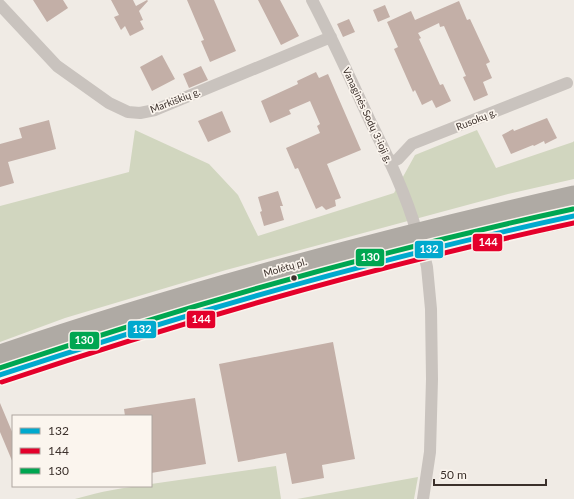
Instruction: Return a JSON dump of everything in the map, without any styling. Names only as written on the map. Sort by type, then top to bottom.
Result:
[{"type":"highway","name":"Molėtų pl.","points":[[0,375],[197,311],[268,291],[420,242],[574,196]]},
{"type":"highway","name":"Molėtų pl.","points":[[0,355],[217,286],[312,260],[574,216]]},
{"type":"street","name":"Vanaginės Sodų 3-ioji g.","points":[[312,0],[390,163],[413,220],[427,267],[431,309],[432,379],[430,452],[424,499]]},
{"type":"street","name":"Markiškių g.","points":[[0,5],[57,66],[110,103],[128,112],[140,113],[155,110],[331,37]]},
{"type":"street","name":"Rusokų g.","points":[[390,163],[398,159],[412,144],[567,83]]},
{"type":"green space","points":[[135,130],[209,164],[238,195],[258,236],[394,193],[415,155],[477,130],[496,168],[574,141],[574,179],[508,194],[226,270],[65,318],[0,342],[0,206],[129,172]]},
{"type":"green space","points":[[276,466],[281,499],[75,499],[122,488],[152,487],[152,484]]},
{"type":"green space","points":[[418,477],[414,499],[297,499]]},
{"type":"building","points":[[33,0],[63,0],[68,8],[47,22]]},
{"type":"building","points":[[111,0],[133,0],[136,6],[147,0],[148,1],[139,11],[143,20],[140,21],[144,29],[130,36],[125,26],[121,30],[114,17],[119,15]]},
{"type":"building","points":[[187,0],[214,0],[236,51],[210,62],[201,41],[204,40]]},
{"type":"building","points":[[258,0],[280,0],[299,36],[281,45]]},
{"type":"building","points":[[459,1],[467,20],[470,19],[490,62],[486,64],[492,78],[483,82],[488,95],[474,101],[463,77],[466,76],[444,26],[440,27],[439,23],[418,33],[421,38],[419,39],[440,85],[443,84],[451,101],[436,108],[432,100],[422,105],[415,90],[413,92],[394,49],[398,47],[387,22],[411,11],[415,20]]},
{"type":"building","points":[[385,5],[390,17],[378,22],[373,10]]},
{"type":"building","points":[[349,19],[355,32],[343,37],[337,24]]},
{"type":"building","points":[[162,55],[175,79],[152,91],[140,67]]},
{"type":"building","points":[[201,66],[208,80],[189,88],[183,74]]},
{"type":"building","points":[[316,72],[319,78],[328,74],[361,150],[327,164],[341,198],[335,200],[336,206],[326,210],[322,206],[316,209],[298,168],[295,169],[286,148],[320,133],[317,126],[320,124],[310,101],[289,110],[291,114],[270,123],[261,101],[298,84],[297,81]]},
{"type":"building","points":[[222,111],[231,132],[208,142],[198,121]]},
{"type":"building","points":[[547,118],[557,138],[545,144],[544,141],[511,154],[502,135],[513,129],[514,131]]},
{"type":"building","points":[[49,120],[56,149],[8,162],[14,183],[0,187],[0,144],[22,138],[19,128]]},
{"type":"building","points":[[278,191],[283,206],[280,206],[284,220],[264,226],[258,197]]},
{"type":"building","points":[[333,342],[355,459],[322,465],[324,478],[292,484],[286,453],[238,462],[219,364]]},
{"type":"building","points":[[195,398],[206,464],[152,473],[152,415],[125,415],[124,409]]},
{"type":"building","points":[[0,403],[12,432],[12,461],[0,432]]},
{"type":"transit line","name":"130","points":[[0,368],[142,322],[356,261],[500,225],[573,209]]},
{"type":"transit line","name":"132","points":[[0,375],[142,329],[357,268],[501,232],[574,216]]},
{"type":"transit line","name":"144","points":[[2,382],[143,336],[357,275],[501,239],[574,223]]}]
